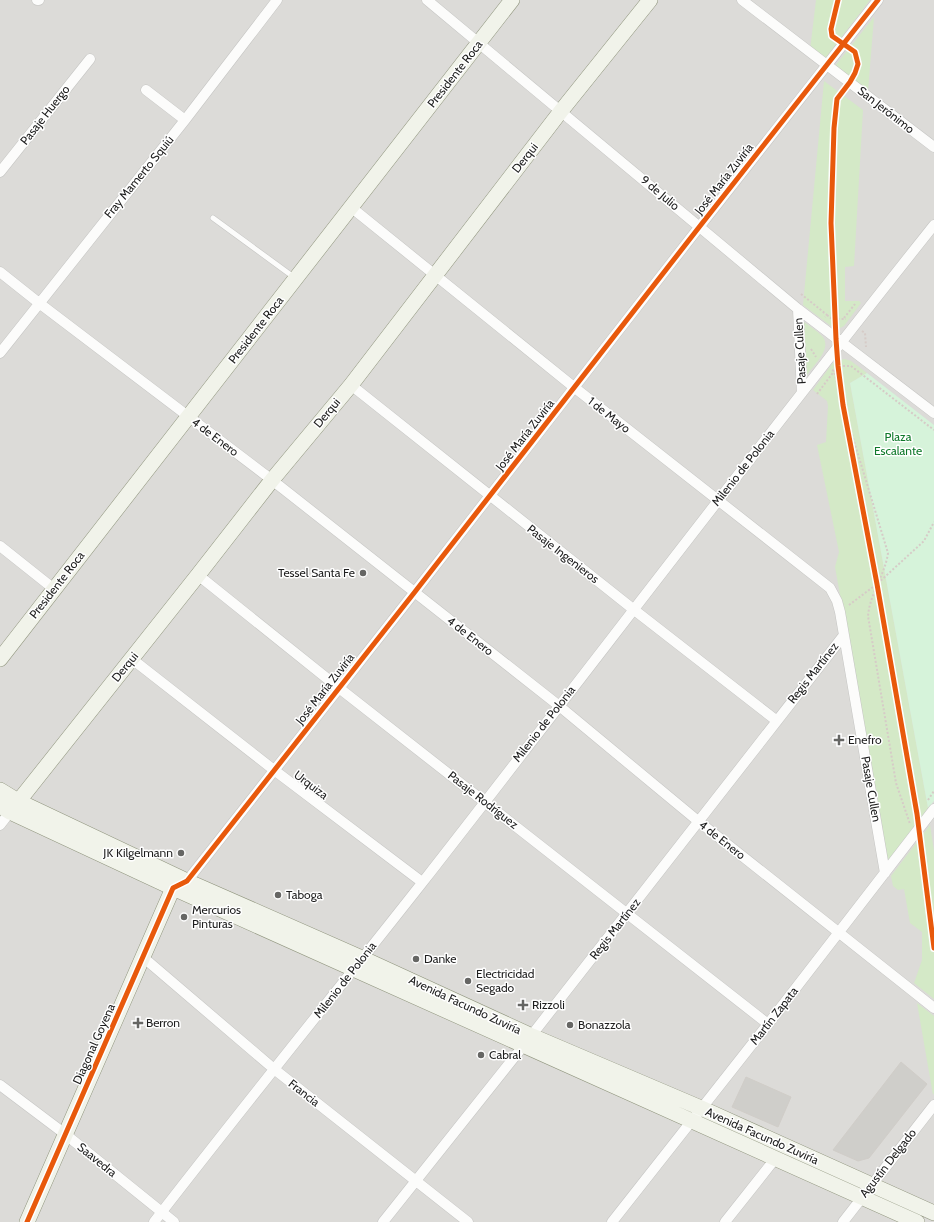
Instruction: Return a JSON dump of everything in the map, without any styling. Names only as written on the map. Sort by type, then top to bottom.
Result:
[{"type":"street","name":"Fray Mamerto Squiú","points":[[0,353],[185,120],[277,0]]},
{"type":"street","name":"9 de Julio","points":[[426,0],[700,226],[798,309],[840,343],[934,413]]},
{"type":"street","name":"Presidente Roca","points":[[0,659],[188,416],[352,208],[512,0]]},
{"type":"street","name":"Derqui","points":[[0,825],[9,806],[132,659],[272,480],[351,384],[561,111],[650,0]]},
{"type":"street","name":"San Jerónimo","points":[[742,0],[934,147]]},
{"type":"street","name":"José María Zuviría","points":[[187,881],[878,0]]},
{"type":"street","name":"Pasaje Huergo","points":[[0,172],[90,59]]},
{"type":"street","points":[[146,90],[185,120]]},
{"type":"street","name":"1 de Mayo","points":[[352,208],[575,388],[827,585],[837,601],[844,635]]},
{"type":"street","name":"Milenio de Polonia","points":[[154,1222],[358,964],[840,343],[934,225]]},
{"type":"street","name":"4 de Enero","points":[[0,272],[272,480],[558,706],[698,821],[934,1008]]},
{"type":"street","name":"Pasaje Cullen","points":[[798,309],[802,393]]},
{"type":"street","name":"Pasaje Ingenieros","points":[[351,384],[490,496],[777,721]]},
{"type":"street","points":[[0,546],[54,589]]},
{"type":"street","name":"Pasaje Rodríguez","points":[[198,575],[339,688],[768,1024]]},
{"type":"street","name":"Pasaje Cullen","points":[[844,635],[885,873]]},
{"type":"street","name":"Regis Martínez","points":[[383,1222],[528,1040],[844,635]]},
{"type":"street","name":"Urquiza","points":[[132,659],[274,770],[422,882]]},
{"type":"street","name":"Avenida Facundo Zuviría","points":[[0,790],[9,806],[173,888],[358,964],[528,1040],[691,1122],[917,1222]]},
{"type":"street","name":"Avenida Facundo Zuviría","points":[[9,806],[187,881],[358,964]]},
{"type":"street","name":"Martín Zapata","points":[[612,1222],[885,873],[934,813]]},
{"type":"street","points":[[173,888],[187,881]]},
{"type":"street","name":"Diagonal Goyena","points":[[28,1222],[65,1134],[144,958],[173,888]]},
{"type":"street","name":"Francia","points":[[144,958],[274,1070],[468,1222]]},
{"type":"street","name":"Avenida Facundo Zuviría","points":[[528,1040],[701,1108],[934,1213]]},
{"type":"street","name":"Saavedra","points":[[0,1085],[65,1134],[174,1222]]},
{"type":"street","name":"Agustín Delgado","points":[[843,1222],[934,1105]]},
{"type":"street","points":[[725,1222],[775,1159]]},
{"type":"lane","points":[[213,218],[296,279]]},
{"type":"path","points":[[801,294],[827,315],[818,325]]},
{"type":"path","points":[[844,318],[855,304]]},
{"type":"path","points":[[810,344],[813,353],[834,371],[888,553],[887,563],[869,604],[868,616],[896,783],[910,824],[913,819]]},
{"type":"path","points":[[818,394],[838,366],[851,366],[934,430]]},
{"type":"path","points":[[840,612],[877,584],[924,541],[934,522]]},
{"type":"path","points":[[925,803],[934,791]]},
{"type":"shaded area","points":[[0,0],[934,0],[934,1222],[0,1222]]},
{"type":"green space","points":[[816,0],[870,0],[824,60],[810,50]]},
{"type":"green space","points":[[874,17],[868,91],[835,66]]},
{"type":"green space","points":[[824,81],[863,110],[854,266],[845,267],[845,301],[859,301],[861,303],[841,328],[834,328],[803,305]]},
{"type":"green space","points":[[804,322],[822,336],[825,341],[824,351],[807,375]]},
{"type":"green space","points":[[845,359],[851,361],[867,373],[850,383],[928,808],[888,861],[835,567],[839,552],[817,445],[826,442],[828,406],[827,401],[813,390],[832,364],[837,360]]},
{"type":"green space","name":"Plaza Escalante","points":[[867,373],[934,425],[934,801],[928,808],[850,383]]},
{"type":"green space","points":[[930,825],[934,851],[934,999],[914,983],[922,960],[922,932],[910,923],[904,889],[898,890],[893,886],[891,876]]},
{"type":"green space","points":[[917,1003],[934,1016],[933,1095]]},
{"type":"building","points":[[901,1062],[927,1084],[869,1158],[858,1161],[833,1150]]},
{"type":"building","points":[[746,1077],[791,1097],[778,1127],[732,1107]]},
{"type":"cycle path","points":[[838,0],[831,29],[832,36],[855,52],[858,64],[850,82],[837,99],[834,128],[831,223],[838,366],[843,405],[877,584],[917,814],[934,948]]},
{"type":"cycle path","points":[[27,1222],[173,888],[187,881],[878,0]]},
{"type":"place","name":"Tessel Santa Fe","points":[[363,573]]},
{"type":"place","name":"Enefro","points":[[839,740]]},
{"type":"place","name":"JK Kilgelmann","points":[[181,853]]},
{"type":"place","name":"Taboga","points":[[278,895]]},
{"type":"place","name":"Mercurios Pinturas","points":[[184,917]]},
{"type":"place","name":"Danke","points":[[416,959]]},
{"type":"place","name":"Electricidad Segado","points":[[468,981]]},
{"type":"place","name":"Rizzoli","points":[[523,1005]]},
{"type":"place","name":"Berron","points":[[138,1023]]},
{"type":"place","name":"Bonazzola","points":[[570,1025]]},
{"type":"place","name":"Cabral","points":[[481,1055]]}]
